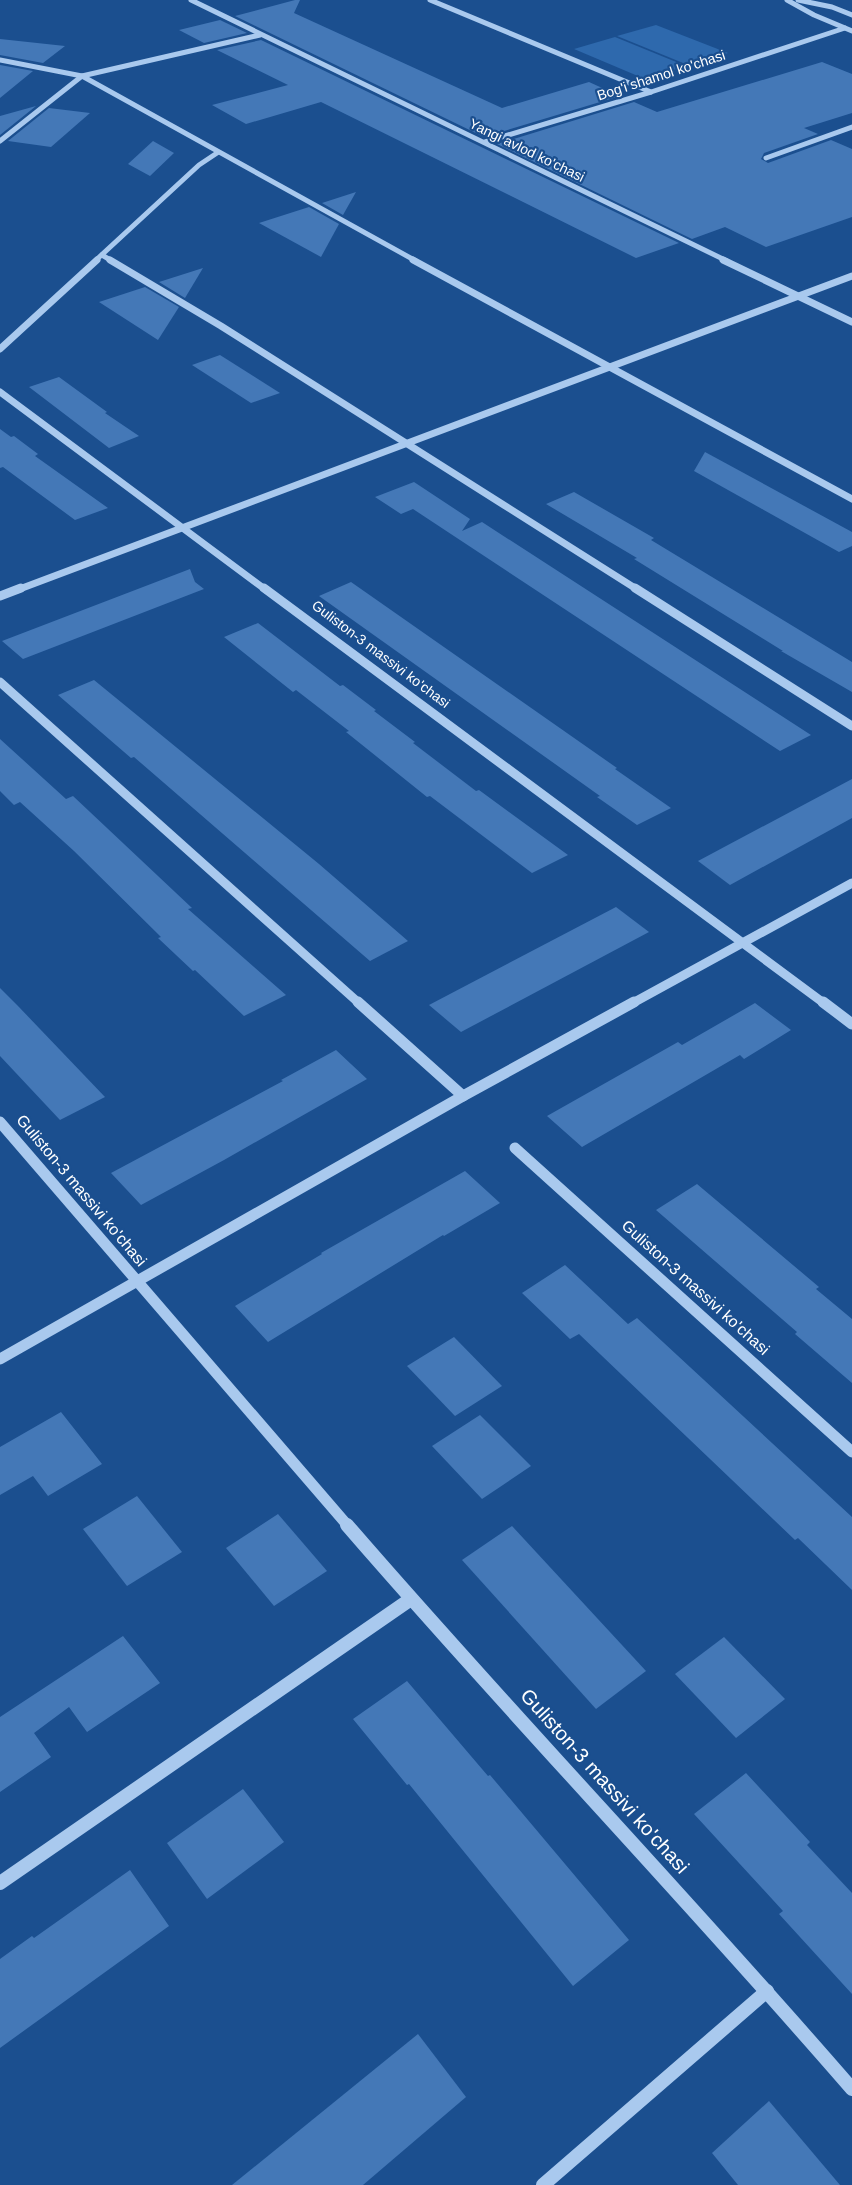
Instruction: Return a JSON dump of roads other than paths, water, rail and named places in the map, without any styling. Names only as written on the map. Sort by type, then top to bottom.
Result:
[{"type":"street","name":"Yangi avlod ko'chasi","points":[[191,0],[852,322]]},
{"type":"street","points":[[430,0],[651,92]]},
{"type":"street","points":[[787,0],[814,15],[852,30]]},
{"type":"street","points":[[798,0],[832,7],[852,15]]},
{"type":"street","name":"Bog'i shamol ko'chasi","points":[[485,142],[651,92],[845,28]]},
{"type":"street","points":[[0,141],[82,76],[260,35]]},
{"type":"street","points":[[0,60],[82,76],[217,153],[852,499]]},
{"type":"street","points":[[766,158],[852,127]]},
{"type":"street","points":[[0,349],[199,165],[217,153]]},
{"type":"street","points":[[102,255],[221,326],[852,726]]},
{"type":"street","points":[[0,596],[852,276]]},
{"type":"street","name":"Guliston-3 massivi ko'chasi","points":[[0,392],[852,1024]]},
{"type":"street","points":[[0,682],[463,1096]]},
{"type":"street","name":"Guliston-3 massivi ko'chasi","points":[[0,1359],[463,1096],[852,883]]},
{"type":"street","name":"Guliston-3 massivi ko'chasi","points":[[0,1122],[411,1599],[852,2089]]},
{"type":"street","name":"Guliston-3 massivi ko'chasi","points":[[515,1148],[852,1452]]},
{"type":"street","points":[[0,1882],[411,1599]]},
{"type":"street","points":[[543,2185],[767,1992]]}]
